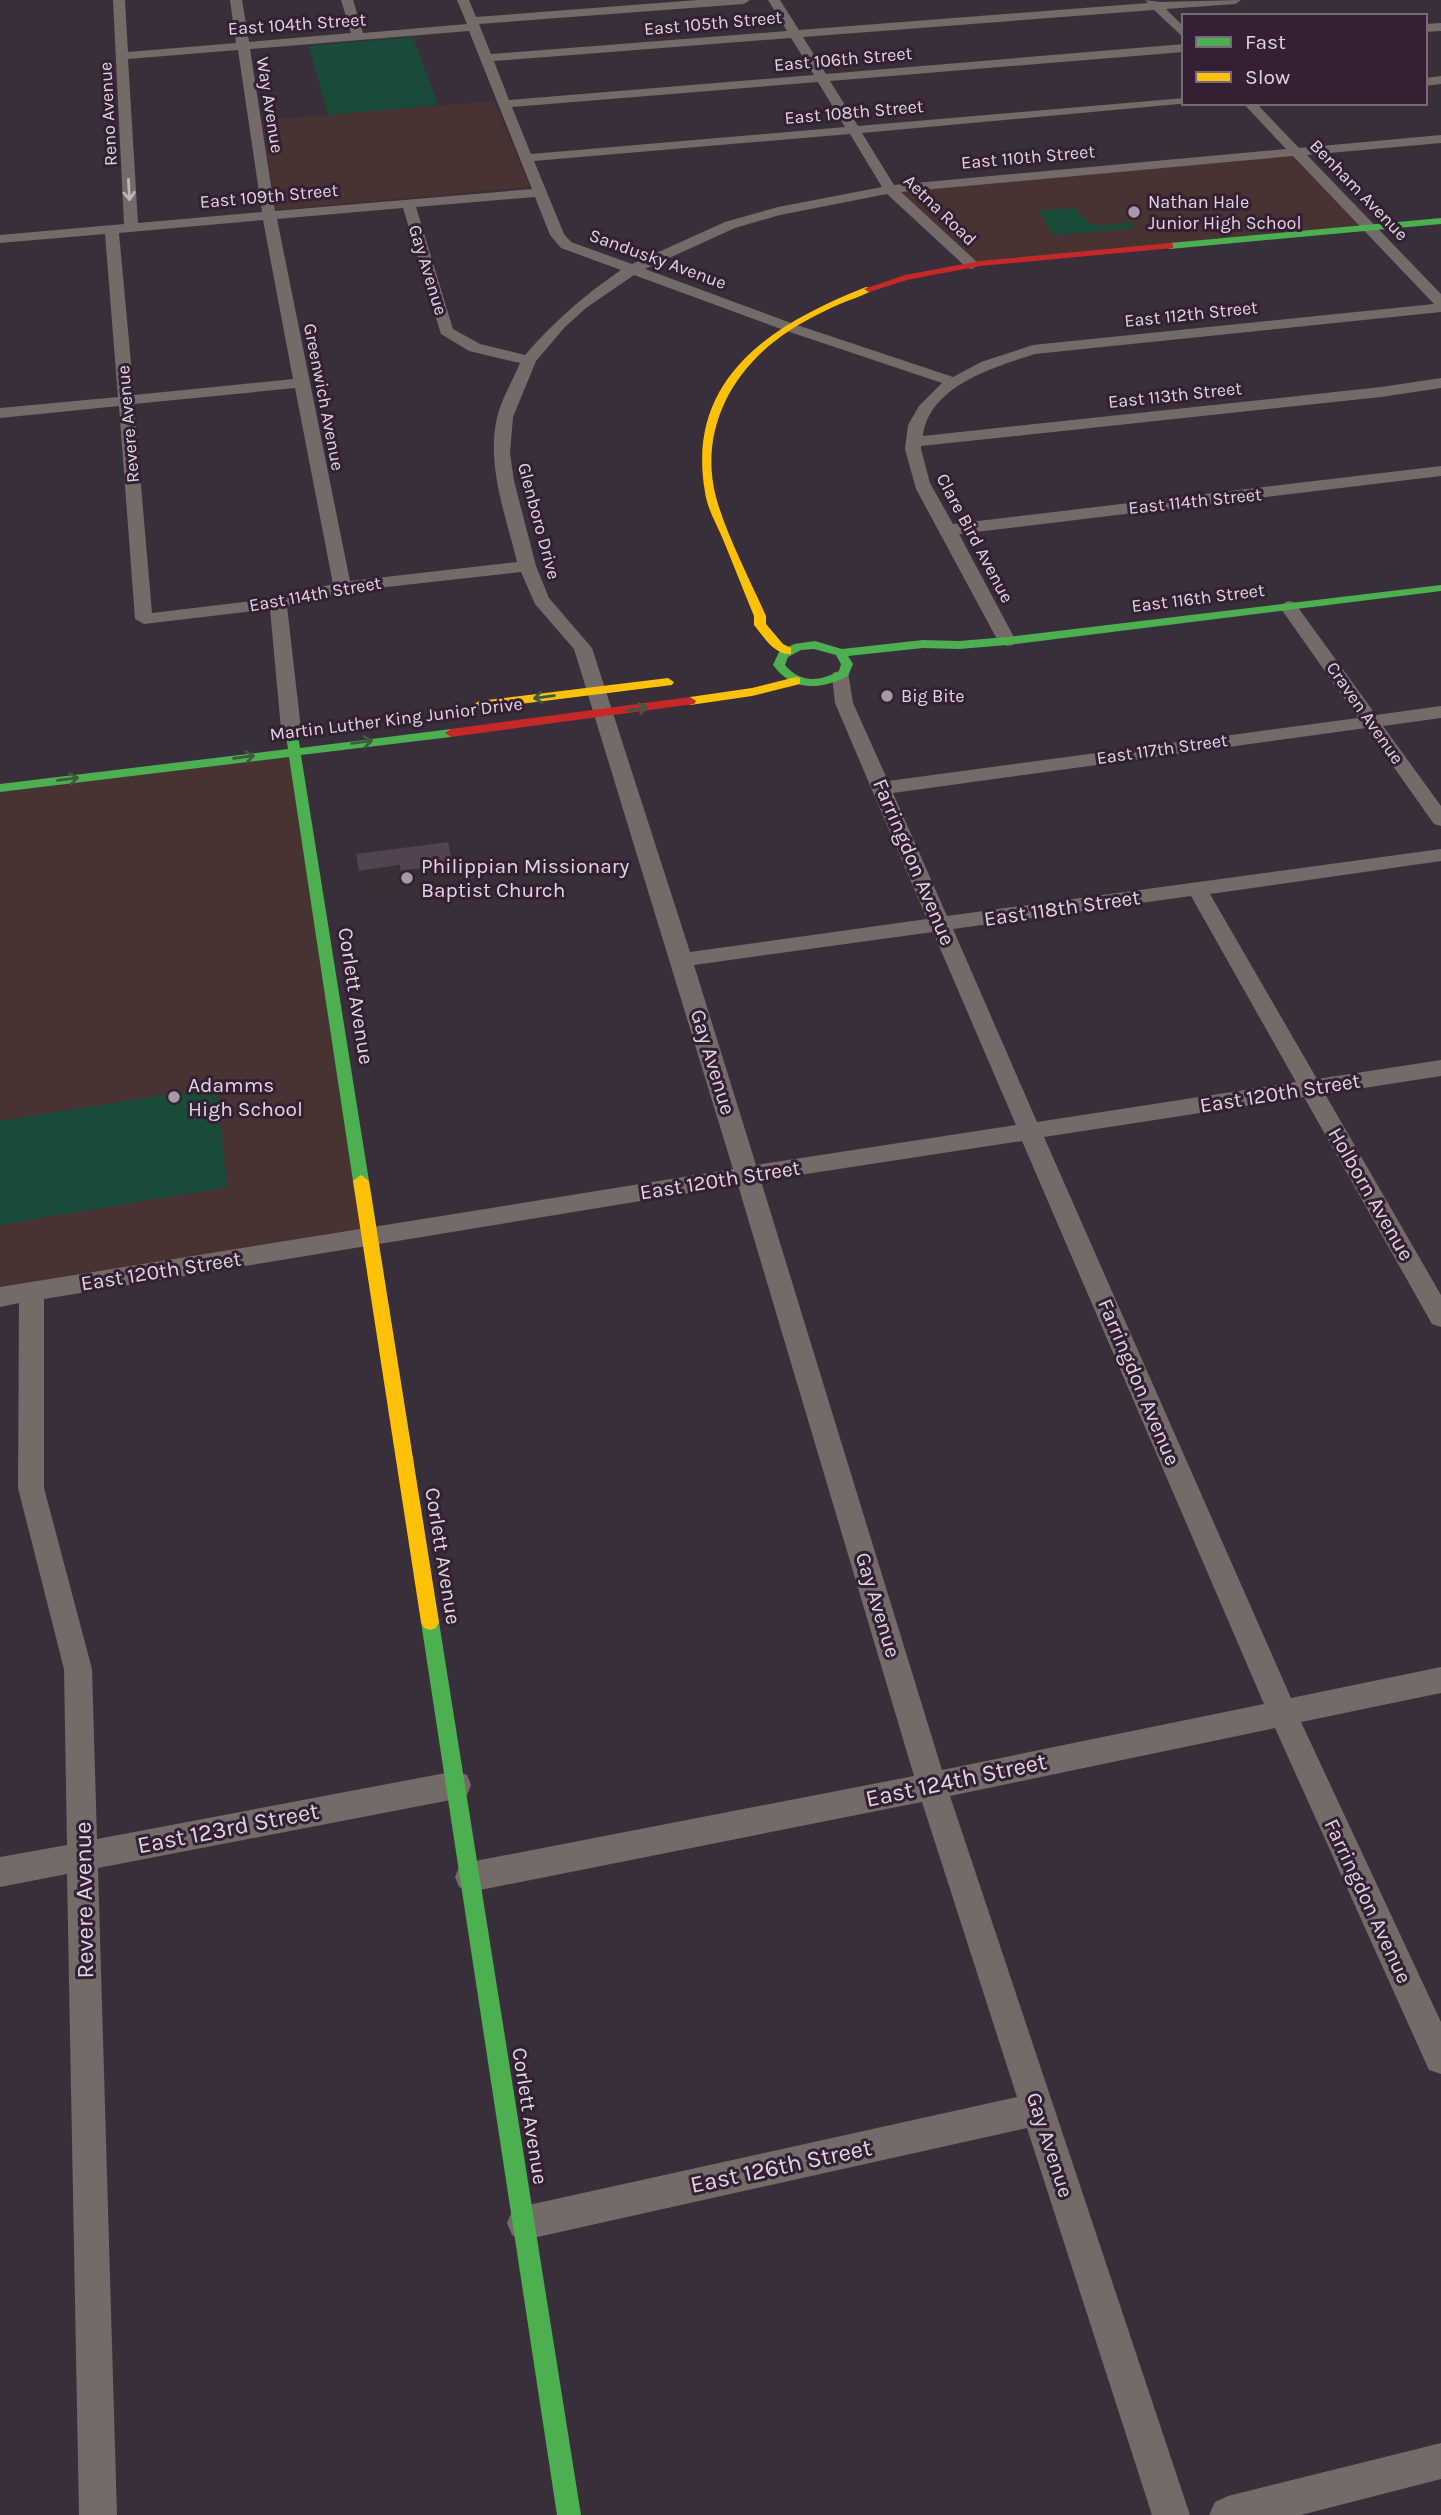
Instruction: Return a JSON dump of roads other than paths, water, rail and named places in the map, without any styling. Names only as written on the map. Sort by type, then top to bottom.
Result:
[{"type":"street","name":"Reno Avenue","points":[[119,0],[131,227]]},
{"type":"street","name":"Way Avenue","points":[[236,0],[269,215]]},
{"type":"street","points":[[347,0],[358,37]]},
{"type":"street","name":"Sandusky Avenue","points":[[463,0],[557,235],[566,245],[786,326],[950,381]]},
{"type":"street","name":"East 104th Street","points":[[122,56],[358,37],[744,0]]},
{"type":"street","name":"Aetna Road","points":[[774,0],[890,189],[972,265]]},
{"type":"street","name":"East 105th Street","points":[[487,58],[1154,3],[1235,0]]},
{"type":"street","points":[[1154,3],[1182,32]]},
{"type":"street","name":"East 106th Street","points":[[505,104],[1182,48]]},
{"type":"street","name":"East 108th Street","points":[[528,158],[1182,102]]},
{"type":"street","name":"Benham Avenue","points":[[1251,105],[1441,303]]},
{"type":"street","name":"East 110th Street","points":[[631,270],[730,225],[778,211],[890,189],[1441,139]]},
{"type":"street","name":"East 109th Street","points":[[0,239],[541,192]]},
{"type":"street","name":"Gay Avenue","points":[[408,204],[446,331],[460,343],[486,352],[529,360]]},
{"type":"street","name":"Greenwich Avenue","points":[[269,215],[342,587]]},
{"type":"street","points":[[796,681],[781,669],[784,656],[760,625],[760,616],[710,495],[704,451],[708,424],[716,401],[737,371],[786,326],[847,297],[893,281],[972,265],[1441,221]]},
{"type":"street","name":"Revere Avenue","points":[[112,229],[144,619]]},
{"type":"street","name":"Glenboro Drive","points":[[600,702],[583,648],[541,600],[527,566],[506,481],[502,453],[505,417],[529,360],[560,324],[581,305],[631,270]]},
{"type":"street","name":"East 112th Street","points":[[950,381],[998,360],[1033,350],[1441,308]]},
{"type":"street","points":[[912,442],[916,422],[950,381]]},
{"type":"street","points":[[0,413],[302,383]]},
{"type":"street","name":"East 113th Street","points":[[912,442],[1381,392],[1441,383]]},
{"type":"street","name":"Clare Bird Avenue","points":[[912,442],[918,476],[1007,641]]},
{"type":"street","name":"East 114th Street","points":[[948,530],[1441,471]]},
{"type":"street","name":"East 114th Street","points":[[144,619],[278,603],[342,587],[527,566]]},
{"type":"street","name":"East 116th Street","points":[[804,645],[825,646],[841,653],[923,644],[959,645],[1007,641],[1441,588]]},
{"type":"street","name":"Corlett Avenue","points":[[278,603],[298,728],[295,750],[569,2515]]},
{"type":"street","name":"Craven Avenue","points":[[1289,606],[1441,820]]},
{"type":"street","points":[[760,616],[773,620],[783,632],[804,645],[764,667]]},
{"type":"street","name":"East 116th Street","points":[[820,683],[844,673],[928,655],[959,645]]},
{"type":"street","points":[[841,653],[845,658],[844,673]]},
{"type":"street","name":"Farringdon Avenue","points":[[844,673],[844,703],[1282,1713],[1441,2058]]},
{"type":"street","name":"Martin Luther King Junior Drive","points":[[0,788],[295,750],[600,702],[690,680]]},
{"type":"street","name":"Martin Luther King Junior Drive","points":[[461,708],[752,692],[796,681],[820,683]]},
{"type":"street","name":"Farringdon Avenue","points":[[820,683],[844,703]]},
{"type":"street","name":"Gay Avenue","points":[[600,702],[682,960],[932,1786],[1171,2515]]},
{"type":"street","name":"East 117th Street","points":[[882,788],[1441,712]]},
{"type":"street","name":"Martin Luther King Junior Drive","points":[[270,732],[298,728]]},
{"type":"street","name":"East 118th Street","points":[[682,960],[1441,855]]},
{"type":"street","name":"Holborn Avenue","points":[[1196,889],[1441,1317]]},
{"type":"street","name":"East 120th Street","points":[[0,1297],[747,1175],[1441,1068]]},
{"type":"street","name":"Revere Avenue","points":[[32,1292],[31,1488],[78,1669],[99,2515]]},
{"type":"street","name":"East 124th Street","points":[[470,1877],[932,1786],[1441,1680]]},
{"type":"street","name":"East 123rd Street","points":[[0,1872],[456,1785]]},
{"type":"street","name":"East 126th Street","points":[[524,2223],[1038,2109]]},
{"type":"street","points":[[1228,2515],[1441,2461]]},
{"type":"place","name":"Nathan Hale Junior High School","points":[[1134,212]]},
{"type":"place","name":"Big Bite","points":[[887,696]]},
{"type":"place","name":"Philippian Missionary Baptist Church","points":[[407,878]]},
{"type":"place","name":"Adamms High School","points":[[174,1097]]}]
